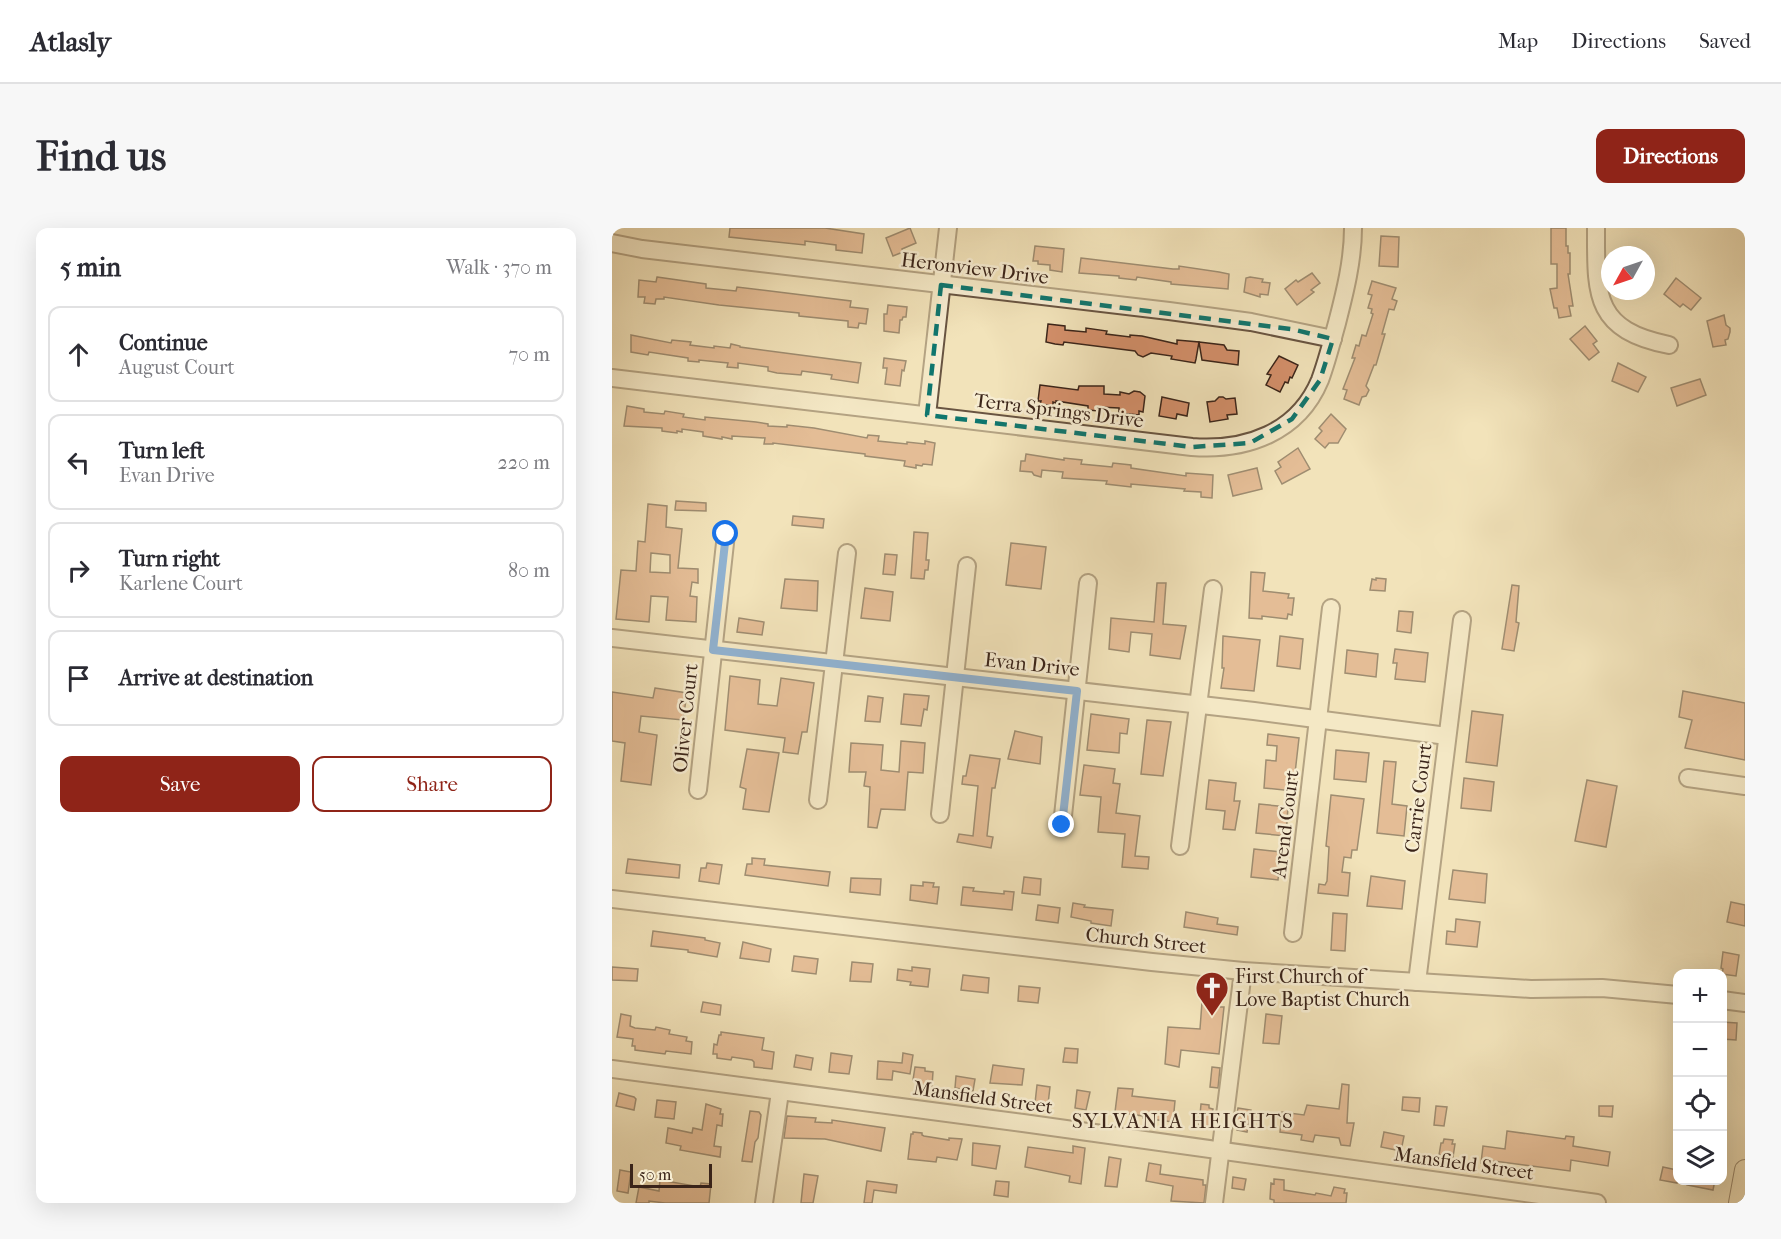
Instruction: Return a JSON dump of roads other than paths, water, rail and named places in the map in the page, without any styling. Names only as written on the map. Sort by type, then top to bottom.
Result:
[{"type":"main road","points":[[1739,1203],[1745,1170]]},
{"type":"street","points":[[927,416],[948,228]]},
{"type":"street","name":"Terra Springs Drive","points":[[612,378],[1192,447],[1231,447],[1267,436],[1285,424],[1301,409],[1320,380],[1346,288],[1353,228]]},
{"type":"street","points":[[1596,228],[1598,293],[1610,315],[1617,324],[1632,334],[1646,341],[1668,345]]},
{"type":"street","name":"Heronview Drive","points":[[612,243],[642,249],[1240,320],[1333,339]]},
{"type":"street","name":"Oliver Court","points":[[698,790],[726,534]]},
{"type":"street","points":[[818,800],[847,553]]},
{"type":"street","points":[[940,814],[967,566]]},
{"type":"street","points":[[1062,825],[1088,583]]},
{"type":"street","points":[[1180,846],[1213,589]]},
{"type":"street","name":"Arend Court","points":[[1293,933],[1331,608]]},
{"type":"street","name":"Carrie Court","points":[[1417,982],[1462,620]]},
{"type":"street","name":"Evan Drive","points":[[612,638],[1198,704],[1447,736]]},
{"type":"street","points":[[1688,778],[1745,786]]},
{"type":"street","name":"Church Street","points":[[612,899],[1243,971],[1531,988],[1602,988],[1673,995]]},
{"type":"street","points":[[1214,1203],[1243,971]]},
{"type":"street","points":[[1727,1001],[1745,1003]]},
{"type":"street","name":"Mansfield Street","points":[[612,1069],[1597,1203]]},
{"type":"street","points":[[764,1203],[780,1092]]},
{"type":"place","name":"First Church of Love Baptist Church","points":[[1212,1017]]},
{"type":"district","name":"SYLVANIA HEIGHTS","points":[[1183,1121]]}]
